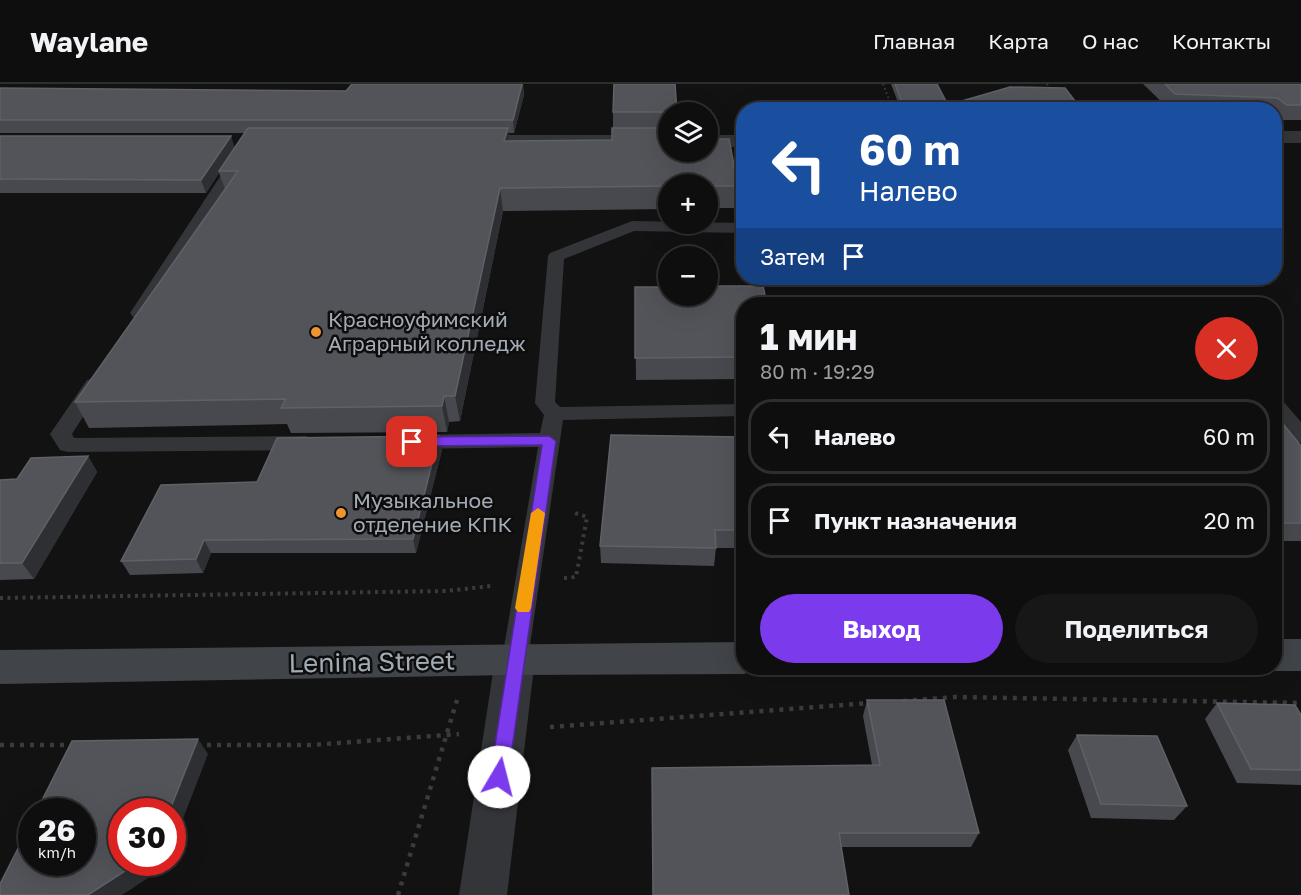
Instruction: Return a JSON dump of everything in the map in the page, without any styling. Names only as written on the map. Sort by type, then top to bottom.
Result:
[{"type":"main road","points":[[1282,655],[1301,655]]},
{"type":"main road","name":"Lenina Street","points":[[0,667],[736,658]]},
{"type":"street","points":[[1282,137],[1301,137]]},
{"type":"street","points":[[226,141],[250,141]]},
{"type":"street","points":[[442,141],[658,141]]},
{"type":"street","points":[[718,141],[736,141]]},
{"type":"street","points":[[483,895],[515,659]]},
{"type":"lane","points":[[131,326],[250,141]]},
{"type":"lane","points":[[515,659],[554,414],[545,403],[556,256],[632,226],[736,228]]},
{"type":"lane","points":[[105,365],[61,434],[68,445],[326,442]]},
{"type":"lane","points":[[554,414],[736,410]]},
{"type":"lane","points":[[1282,413],[1301,436]]},
{"type":"lane","points":[[397,442],[549,441]]},
{"type":"path","points":[[883,84],[890,102]]},
{"type":"path","points":[[1047,84],[1053,93]]},
{"type":"path","points":[[0,598],[446,591],[576,577]]},
{"type":"path","points":[[398,895],[469,661]]},
{"type":"path","points":[[896,701],[955,697],[1301,703]]},
{"type":"path","points":[[192,745],[312,745],[872,703]]},
{"type":"path","points":[[0,745],[84,745]]},
{"type":"building","points":[[352,84],[522,84],[513,120],[0,120],[0,88],[346,91]]},
{"type":"building","points":[[614,84],[675,84],[676,102],[658,102],[658,112],[613,112]]},
{"type":"building","points":[[895,84],[937,84],[946,102],[902,102]]},
{"type":"building","points":[[1165,84],[1301,84],[1301,105],[1287,105],[1277,98],[1175,94]]},
{"type":"building","points":[[1010,87],[1065,88],[1076,102],[958,102]]},
{"type":"building","name":"Красноуфимский Аграрный колледж","points":[[248,128],[508,128],[504,141],[612,140],[612,128],[658,128],[658,162],[718,162],[718,139],[729,139],[736,186],[718,186],[718,174],[658,174],[658,186],[500,188],[455,396],[444,396],[442,406],[281,408],[286,399],[75,402],[238,171],[219,171]]},
{"type":"building","points":[[0,136],[231,136],[201,180],[0,179]]},
{"type":"building","points":[[718,286],[763,286],[765,297],[736,297],[736,357],[635,358],[635,287],[658,287],[658,306],[718,306]]},
{"type":"building","points":[[1282,423],[1301,446],[1301,523],[1282,523]]},
{"type":"building","points":[[611,435],[736,437],[736,530],[715,530],[716,548],[600,546]]},
{"type":"building","points":[[439,436],[413,539],[204,540],[196,559],[121,561],[161,485],[257,482],[277,438]]},
{"type":"building","points":[[88,456],[22,563],[0,563],[0,480],[17,479],[31,458]]},
{"type":"building","points":[[867,700],[944,700],[979,833],[839,833],[849,895],[653,895],[652,768],[880,765]]},
{"type":"building","points":[[1217,703],[1295,705],[1301,715],[1301,770],[1251,769]]},
{"type":"building","points":[[1077,735],[1157,736],[1187,806],[1101,804]]},
{"type":"building","points":[[198,739],[175,798],[108,798],[108,876],[117,876],[88,895],[0,895],[0,884],[18,849],[18,876],[96,876],[96,798],[43,798],[72,741]]},
{"type":"slow traffic","points":[[523,608],[538,513]]},
{"type":"place","name":"Красноуфимский Аграрный колледж","points":[[316,332]]},
{"type":"place","name":"Музыкальное отделение КПК","points":[[341,513]]},
{"type":"route","points":[[412,442],[549,441],[499,777]]}]
